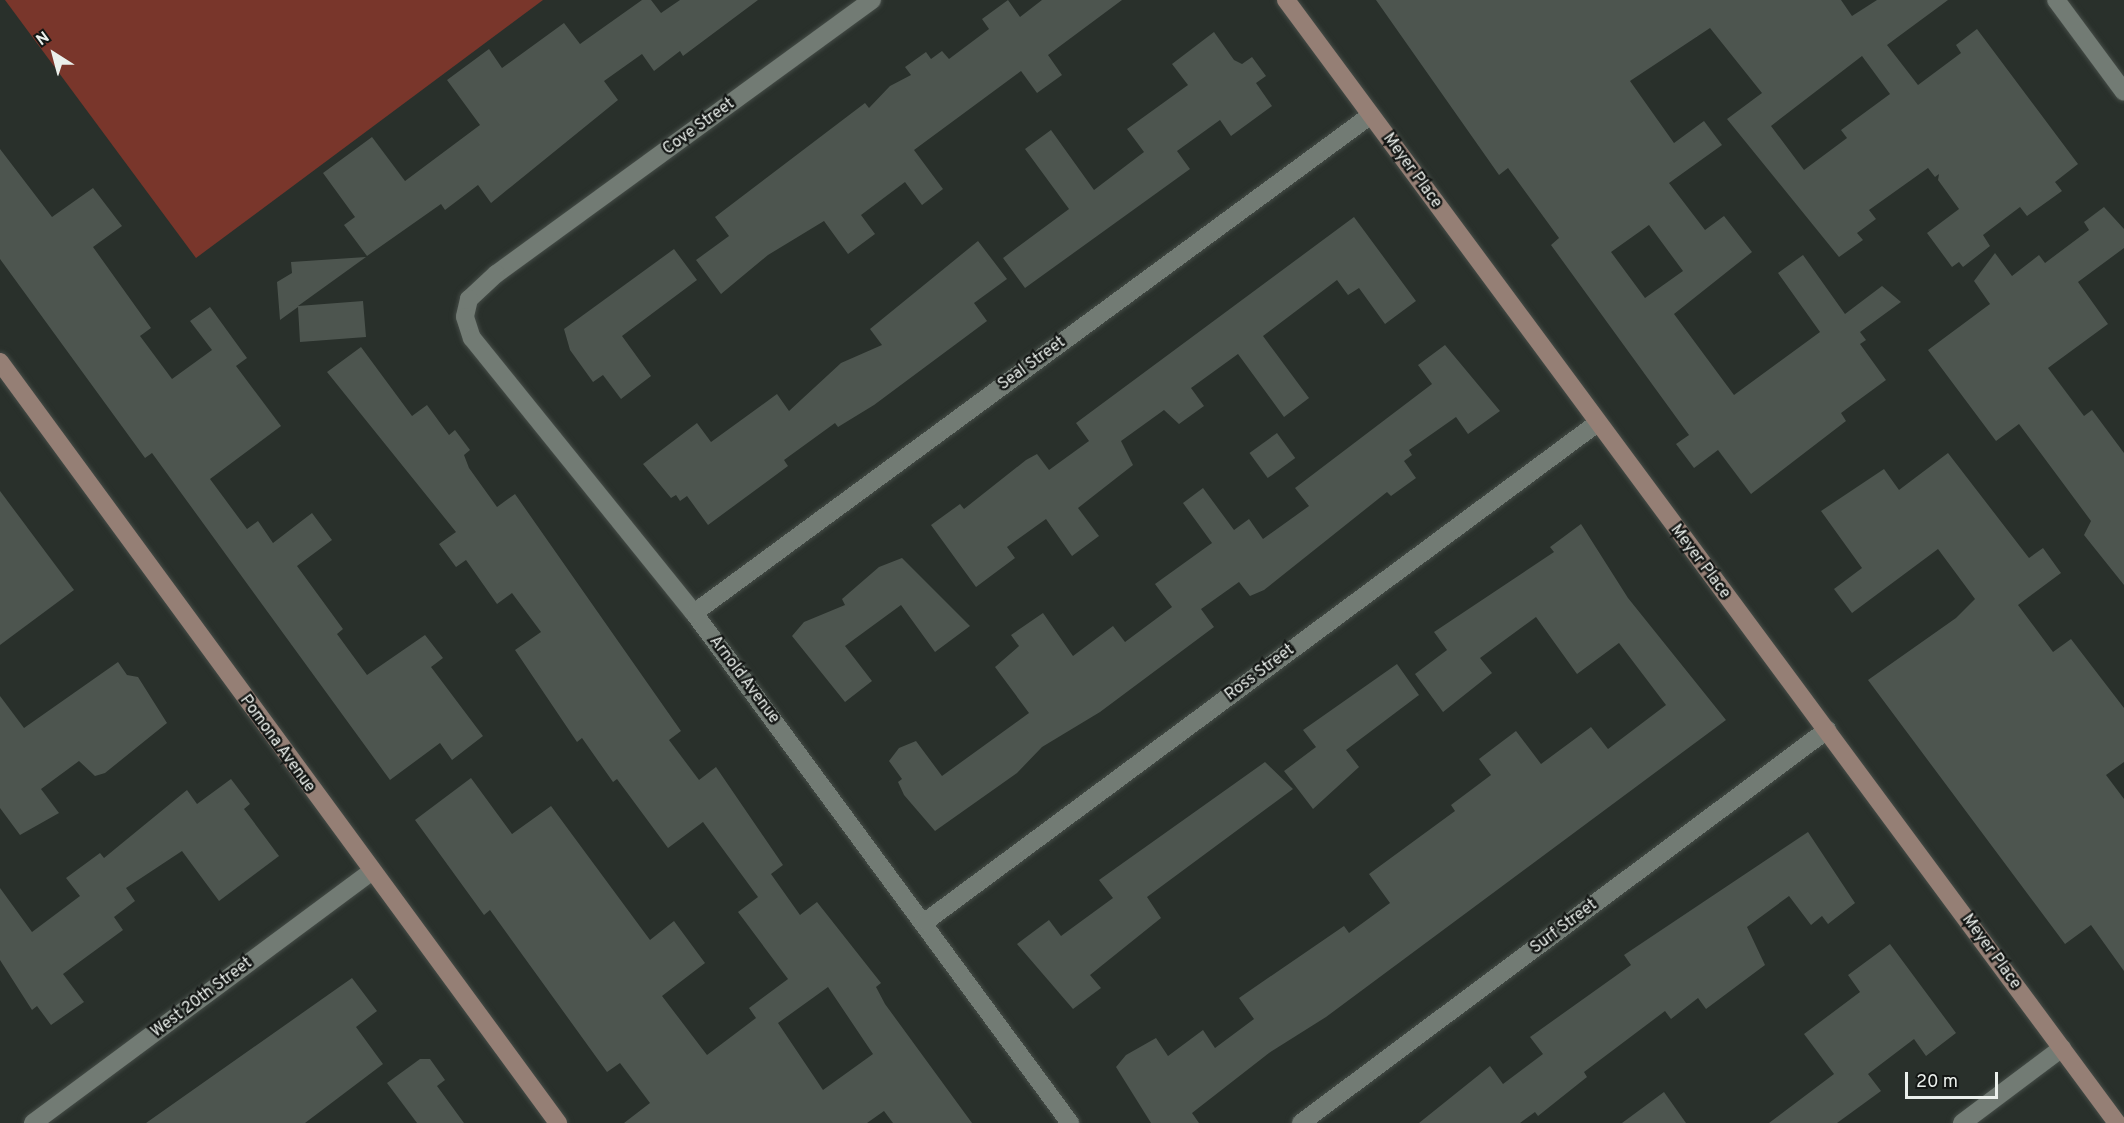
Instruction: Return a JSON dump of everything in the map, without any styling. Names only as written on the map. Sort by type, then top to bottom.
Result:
[{"type":"street","name":"Cove Street","points":[[526,255],[872,0]]},
{"type":"street","name":"Meyer Place","points":[[1286,0],[1596,424],[1827,730],[2117,1123]]},
{"type":"street","points":[[2056,0],[2124,92]]},
{"type":"street","name":"Seal Street","points":[[694,613],[1371,115]]},
{"type":"street","name":"Arnold Avenue","points":[[526,255],[469,299],[465,316],[472,338],[694,613],[925,922],[1070,1123]]},
{"type":"street","name":"Pomona Avenue","points":[[0,362],[370,873],[558,1123]]},
{"type":"street","name":"Ross Street","points":[[925,922],[1596,424]]},
{"type":"street","name":"Surf Street","points":[[1301,1123],[1827,730]]},
{"type":"street","name":"West 20th Street","points":[[33,1123],[370,873]]},
{"type":"street","points":[[1962,1123],[2062,1048]]},
{"type":"shaded area","points":[[5,0],[543,0],[196,258]]},
{"type":"building","points":[[642,0],[651,0],[661,13],[680,0],[758,0],[683,56],[680,51],[654,71],[642,54],[604,81],[618,100],[491,203],[478,185],[445,210],[441,204],[367,256],[344,225],[355,217],[323,173],[372,137],[405,181],[480,125],[447,80],[489,49],[502,68],[564,23],[580,44]]},
{"type":"building","points":[[1008,0],[1020,17],[1042,0],[1122,0],[1048,55],[1062,75],[1037,93],[1021,71],[914,150],[943,189],[922,205],[905,182],[861,215],[875,234],[848,254],[824,221],[768,255],[721,294],[696,260],[729,236],[715,217],[865,103],[869,108],[890,86],[911,75],[905,67],[926,52],[931,59],[942,51],[949,59],[989,29],[982,19]]},
{"type":"building","points":[[1376,0],[1841,0],[1852,16],[1877,0],[1948,0],[1887,45],[1918,85],[1961,53],[1956,45],[1977,29],[2078,164],[2055,182],[2062,191],[2027,216],[2020,207],[1983,235],[1990,246],[1963,267],[1959,262],[1952,267],[1927,233],[1959,209],[1938,180],[1939,174],[1935,177],[1928,168],[1869,210],[1876,219],[1857,233],[1863,240],[1839,257],[1727,119],[1762,93],[1710,28],[1630,81],[1674,143],[1704,121],[1722,145],[1669,183],[1705,230],[1724,216],[1752,252],[1674,314],[1734,395],[1820,332],[1778,273],[1803,255],[1845,314],[1882,286],[1901,302],[1860,332],[1866,340],[1860,344],[1886,380],[1841,413],[1846,421],[1751,494],[1718,450],[1694,468],[1676,444],[1689,435],[1551,245],[1559,238],[1508,168],[1499,175]],"holes":[[[1862,56],[1890,94],[1841,130],[1847,138],[1804,170],[1771,126]],[[1649,225],[1683,271],[1645,298],[1611,252]]]},
{"type":"building","points":[[1214,32],[1234,60],[1242,64],[1252,57],[1266,76],[1256,83],[1272,106],[1231,136],[1220,120],[1177,151],[1190,169],[1025,288],[1003,258],[1069,209],[1025,149],[1051,130],[1094,190],[1144,152],[1127,129],[1188,85],[1172,64]]},
{"type":"building","points":[[0,149],[52,217],[93,188],[122,226],[93,247],[151,328],[140,336],[172,379],[212,350],[190,321],[210,307],[247,358],[236,366],[281,426],[210,479],[247,529],[258,521],[273,543],[312,513],[332,540],[297,566],[343,629],[337,634],[367,675],[425,635],[443,658],[431,667],[483,736],[452,760],[440,743],[390,780],[152,453],[145,458],[0,259]]},
{"type":"building","points":[[2104,207],[2124,229],[2124,248],[2078,282],[2108,324],[2048,368],[2084,416],[2092,410],[2124,453],[2124,585],[2084,535],[2091,521],[2019,424],[1996,441],[1928,350],[1990,304],[1974,281],[1995,253],[2012,276],[2039,255],[2045,263],[2089,230],[2084,222]]},
{"type":"building","points":[[1354,217],[1416,301],[1385,324],[1359,288],[1348,295],[1337,280],[1263,336],[1309,398],[1284,417],[1238,354],[1191,388],[1204,406],[1179,424],[1164,410],[1121,441],[1133,465],[1078,508],[1099,536],[1072,556],[1046,519],[1007,547],[1015,558],[976,587],[931,525],[960,504],[964,509],[1026,460],[1037,454],[1049,470],[1089,441],[1076,423]]},
{"type":"building","points":[[978,241],[1007,279],[974,303],[987,321],[874,405],[838,427],[835,423],[784,460],[788,466],[708,525],[687,496],[680,501],[676,495],[671,498],[643,464],[697,423],[711,442],[777,394],[789,411],[841,363],[882,345],[870,329]]},
{"type":"building","points":[[674,249],[697,280],[622,336],[651,376],[621,399],[603,375],[593,382],[570,350],[564,329]]},
{"type":"building","points":[[366,257],[298,306],[363,301],[366,337],[300,342],[298,307],[280,320],[277,282],[292,273],[291,262]]},
{"type":"building","points":[[1445,345],[1500,411],[1468,434],[1456,417],[1409,450],[1412,455],[1404,461],[1416,478],[1391,496],[1387,492],[1264,590],[1250,596],[1239,582],[1201,609],[1214,627],[1100,712],[1042,747],[1017,773],[935,831],[904,795],[898,782],[902,779],[889,761],[899,748],[916,741],[942,776],[1029,713],[995,667],[1019,646],[1011,635],[1043,613],[1073,656],[1113,626],[1125,642],[1172,607],[1155,584],[1212,543],[1183,503],[1203,488],[1234,530],[1249,519],[1263,539],[1309,506],[1295,488],[1432,384],[1418,365]]},
{"type":"building","points":[[361,347],[412,416],[427,405],[449,435],[455,430],[470,450],[464,455],[469,468],[497,507],[515,494],[681,731],[669,740],[699,780],[716,767],[783,865],[771,874],[800,915],[817,902],[881,983],[876,987],[885,1004],[972,1123],[893,1123],[884,1111],[867,1123],[624,1123],[650,1103],[620,1063],[607,1072],[490,910],[484,915],[415,820],[471,778],[512,834],[551,806],[650,940],[674,921],[705,963],[662,996],[707,1055],[756,1018],[749,1008],[788,979],[738,912],[758,897],[703,822],[668,848],[617,779],[613,782],[582,738],[577,742],[515,650],[541,632],[512,593],[497,604],[466,560],[456,567],[439,544],[456,532],[327,372]],"holes":[[[828,987],[873,1054],[823,1090],[778,1023]]]},
{"type":"building","points":[[1277,433],[1295,458],[1268,478],[1249,453]]},
{"type":"building","points":[[1948,453],[2029,558],[2043,548],[2061,573],[2018,605],[2053,652],[2071,639],[2124,708],[2124,762],[2106,775],[2124,799],[2124,971],[2091,925],[2065,944],[1868,680],[1956,618],[1975,599],[1938,549],[1852,613],[1834,589],[1862,568],[1821,511],[1884,469],[1899,490]]},
{"type":"building","points":[[0,491],[74,590],[0,645]]},
{"type":"building","points":[[1581,524],[1628,598],[1726,720],[1326,1017],[1269,1053],[1192,1113],[1199,1123],[1151,1123],[1116,1067],[1126,1055],[1156,1038],[1168,1056],[1203,1030],[1215,1048],[1254,1019],[1239,998],[1344,926],[1349,933],[1390,903],[1369,874],[1455,811],[1451,805],[1491,775],[1479,759],[1516,731],[1541,764],[1591,727],[1608,749],[1666,705],[1619,643],[1577,674],[1536,617],[1480,658],[1492,673],[1443,712],[1415,674],[1447,650],[1434,632],[1554,552],[1550,547]]},
{"type":"building","points":[[902,558],[970,626],[935,652],[901,605],[845,646],[872,681],[845,702],[792,636],[804,622],[845,605],[842,599],[879,567]]},
{"type":"building","points":[[118,662],[127,675],[138,677],[167,723],[105,773],[95,776],[79,761],[41,789],[59,813],[20,835],[0,808],[0,696],[24,728]]},
{"type":"building","points":[[1397,664],[1419,695],[1346,750],[1359,767],[1313,809],[1284,771],[1316,747],[1303,730]]},
{"type":"building","points":[[1265,762],[1293,789],[1147,897],[1161,918],[1090,975],[1101,988],[1073,1009],[1017,944],[1049,920],[1061,936],[1113,898],[1099,880]]},
{"type":"building","points":[[231,779],[250,804],[244,809],[279,856],[219,901],[182,851],[126,888],[135,901],[114,917],[123,930],[63,974],[84,1002],[51,1025],[37,1006],[32,1010],[0,960],[0,888],[32,932],[80,896],[66,878],[100,853],[104,858],[187,790],[197,804]]},
{"type":"building","points":[[1808,832],[1855,903],[1828,924],[1822,916],[1811,925],[1789,896],[1747,927],[1765,965],[1706,1009],[1698,998],[1671,1019],[1665,1011],[1584,1072],[1587,1077],[1538,1116],[1535,1112],[1520,1123],[1419,1123],[1490,1066],[1503,1084],[1543,1054],[1530,1037],[1631,965],[1624,955]]},
{"type":"building","points":[[1890,944],[1956,1033],[1926,1056],[1914,1039],[1868,1074],[1881,1091],[1837,1123],[1769,1123],[1834,1074],[1804,1034],[1860,992],[1848,975]]},
{"type":"building","points":[[352,978],[377,1011],[356,1027],[383,1064],[305,1123],[146,1123]]},
{"type":"building","points":[[420,1059],[430,1059],[445,1080],[437,1086],[464,1123],[417,1123],[387,1083]]},
{"type":"building","points":[[1664,1092],[1686,1123],[1622,1123]]}]
